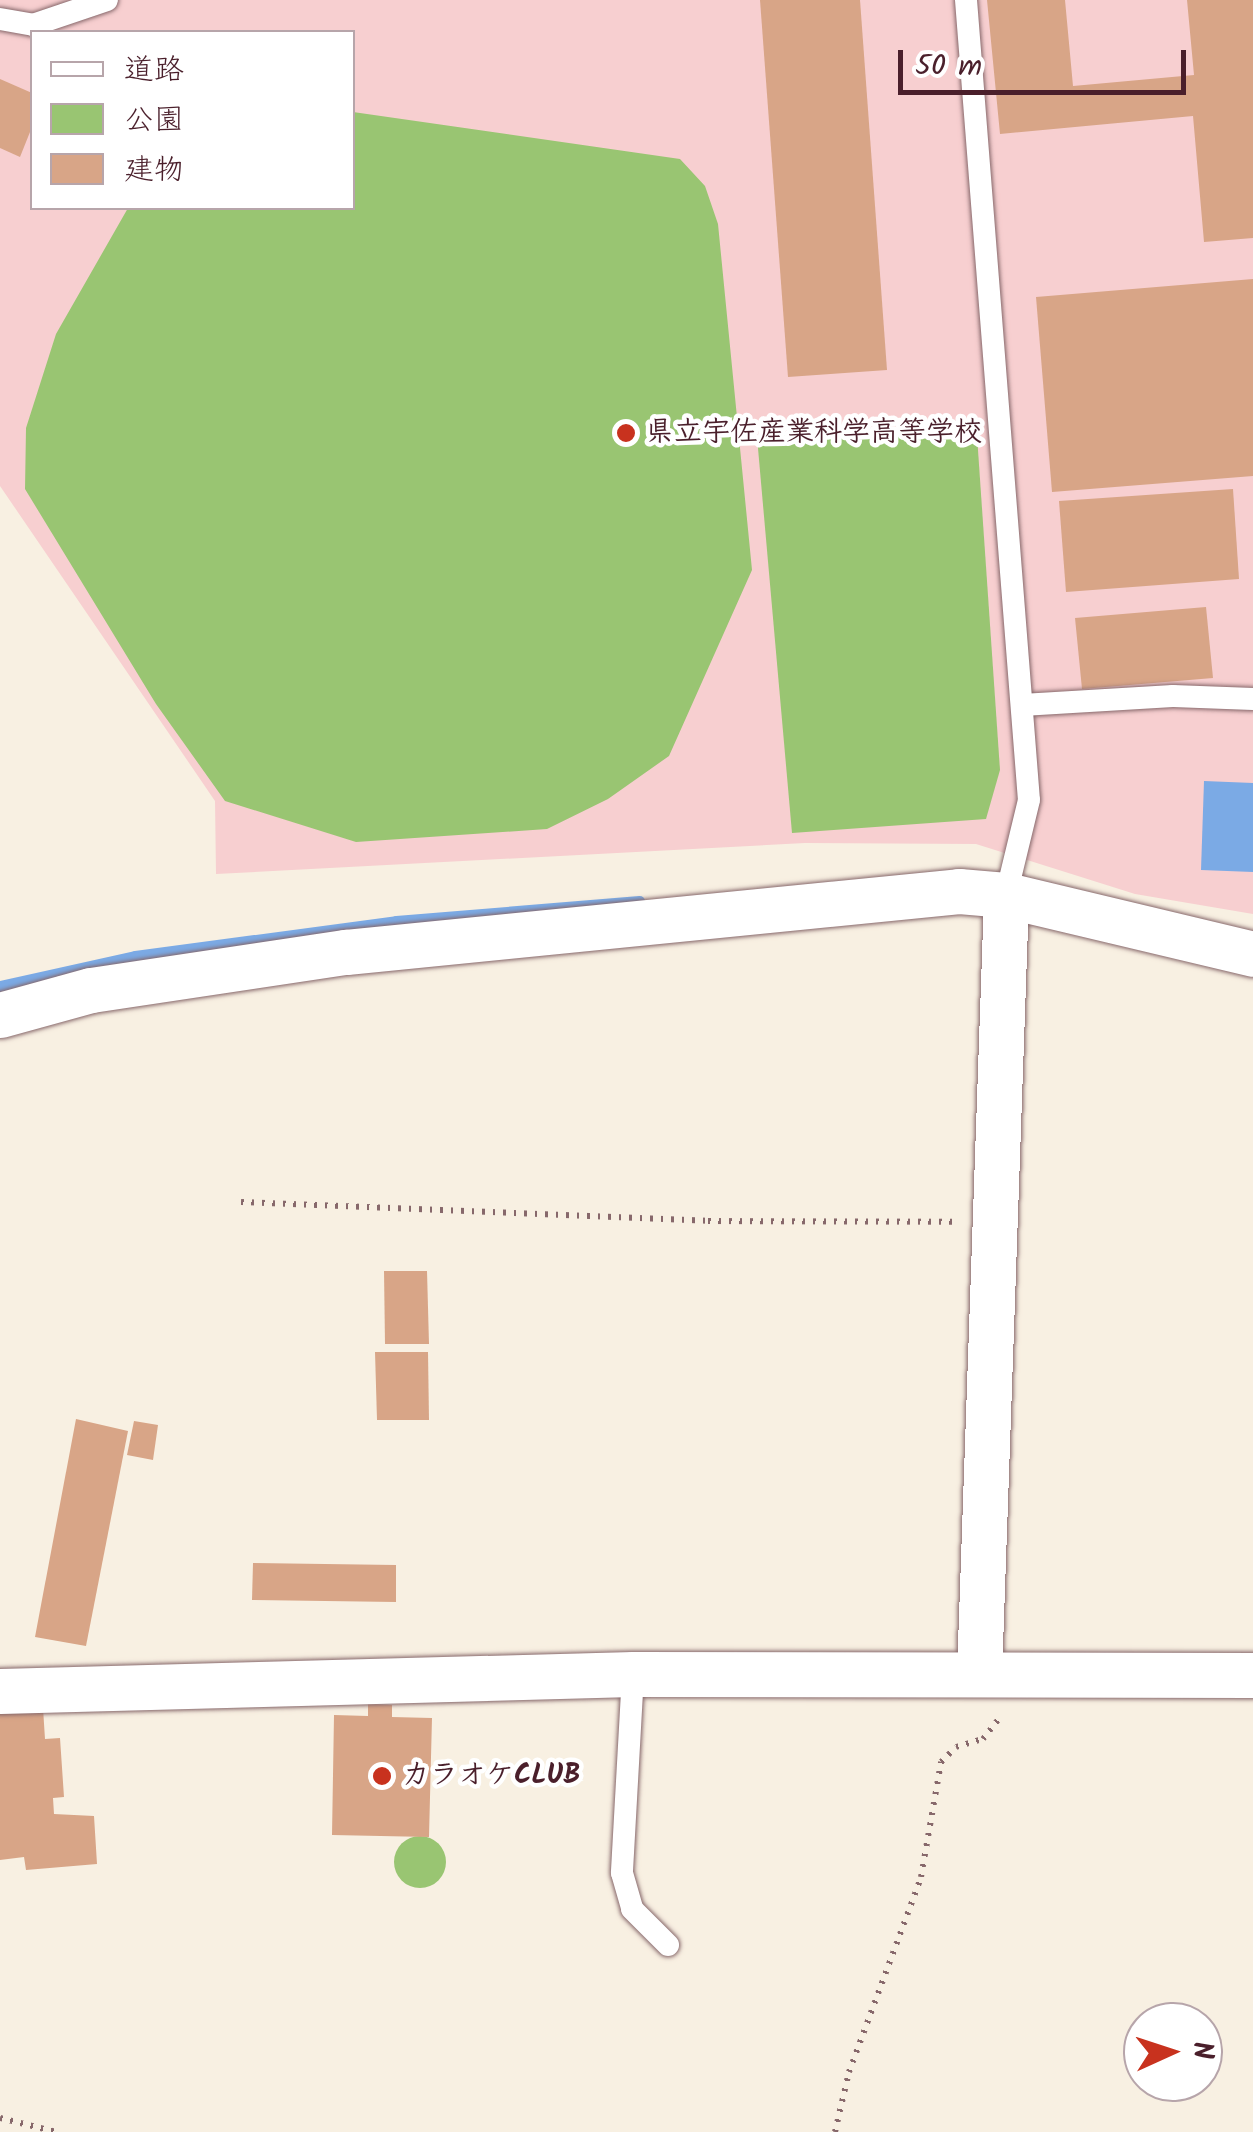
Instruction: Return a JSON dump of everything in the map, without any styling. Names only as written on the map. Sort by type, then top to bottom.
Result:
[{"type":"street","points":[[0,1014],[118,985],[346,952],[935,892],[1006,895],[1253,954]]},
{"type":"street","points":[[994,1674],[1006,895]]},
{"type":"street","points":[[0,1691],[633,1674],[1253,1674]]},
{"type":"lane","points":[[0,19],[33,25],[107,0]]},
{"type":"lane","points":[[966,0],[1028,821],[1006,895]]},
{"type":"lane","points":[[1022,705],[1173,696],[1253,699]]},
{"type":"lane","points":[[633,1674],[622,1873],[632,1909],[668,1945]]},
{"type":"path","points":[[240,1202],[708,1220],[998,1222]]},
{"type":"path","points":[[835,2132],[849,2072],[921,1877],[941,1762],[996,1727],[994,1674]]},
{"type":"path","points":[[0,2118],[56,2132]]},
{"type":"shaded area","name":"県立宇佐産業科学高等学校","points":[[0,0],[1253,0],[1253,914],[1135,894],[976,844],[805,843],[216,874],[215,801],[0,486]]},
{"type":"green space","points":[[355,112],[680,159],[705,186],[718,224],[752,570],[669,756],[608,799],[547,829],[356,842],[225,801],[156,704],[25,489],[26,428],[56,334],[127,210],[355,210]]},
{"type":"green space","points":[[976,421],[1000,770],[986,819],[792,833],[757,437]]},
{"type":"green space","points":[[420,1836],[438,1844],[446,1862],[438,1880],[420,1888],[402,1880],[394,1862],[402,1844]]},
{"type":"water","points":[[1204,781],[1253,783],[1253,872],[1201,870]]},
{"type":"building","points":[[760,0],[860,0],[887,370],[788,377]]},
{"type":"building","points":[[987,0],[1065,0],[1073,86],[1194,75],[1187,0],[1253,0],[1253,238],[1204,242],[1193,116],[1000,134]]},
{"type":"building","points":[[0,79],[30,92],[30,132],[20,157],[0,148]]},
{"type":"building","points":[[1253,279],[1253,476],[1052,492],[1036,297]]},
{"type":"building","points":[[1233,489],[1239,579],[1066,592],[1059,501]]},
{"type":"building","points":[[1206,607],[1213,678],[1082,689],[1075,618]]},
{"type":"building","points":[[384,1271],[427,1271],[429,1344],[385,1344]]},
{"type":"building","points":[[375,1352],[428,1352],[429,1420],[377,1420]]},
{"type":"building","points":[[76,1419],[128,1431],[86,1646],[35,1637]]},
{"type":"building","points":[[134,1421],[158,1425],[153,1460],[127,1455]]},
{"type":"building","points":[[253,1563],[396,1565],[396,1602],[252,1600]]},
{"type":"building","name":"カラオケCLUB","points":[[368,1704],[392,1705],[392,1717],[432,1718],[429,1837],[332,1835],[334,1715],[368,1716]]},
{"type":"building","points":[[43,1708],[45,1739],[60,1738],[64,1797],[53,1798],[54,1814],[94,1816],[97,1864],[26,1870],[24,1857],[0,1860],[0,1711]]},
{"type":"waterway","points":[[0,986],[135,956],[396,921],[639,901]]},
{"type":"place","name":"県立宇佐産業科学高等学校","points":[[626,433]]},
{"type":"place","name":"カラオケCLUB","points":[[382,1776]]}]
